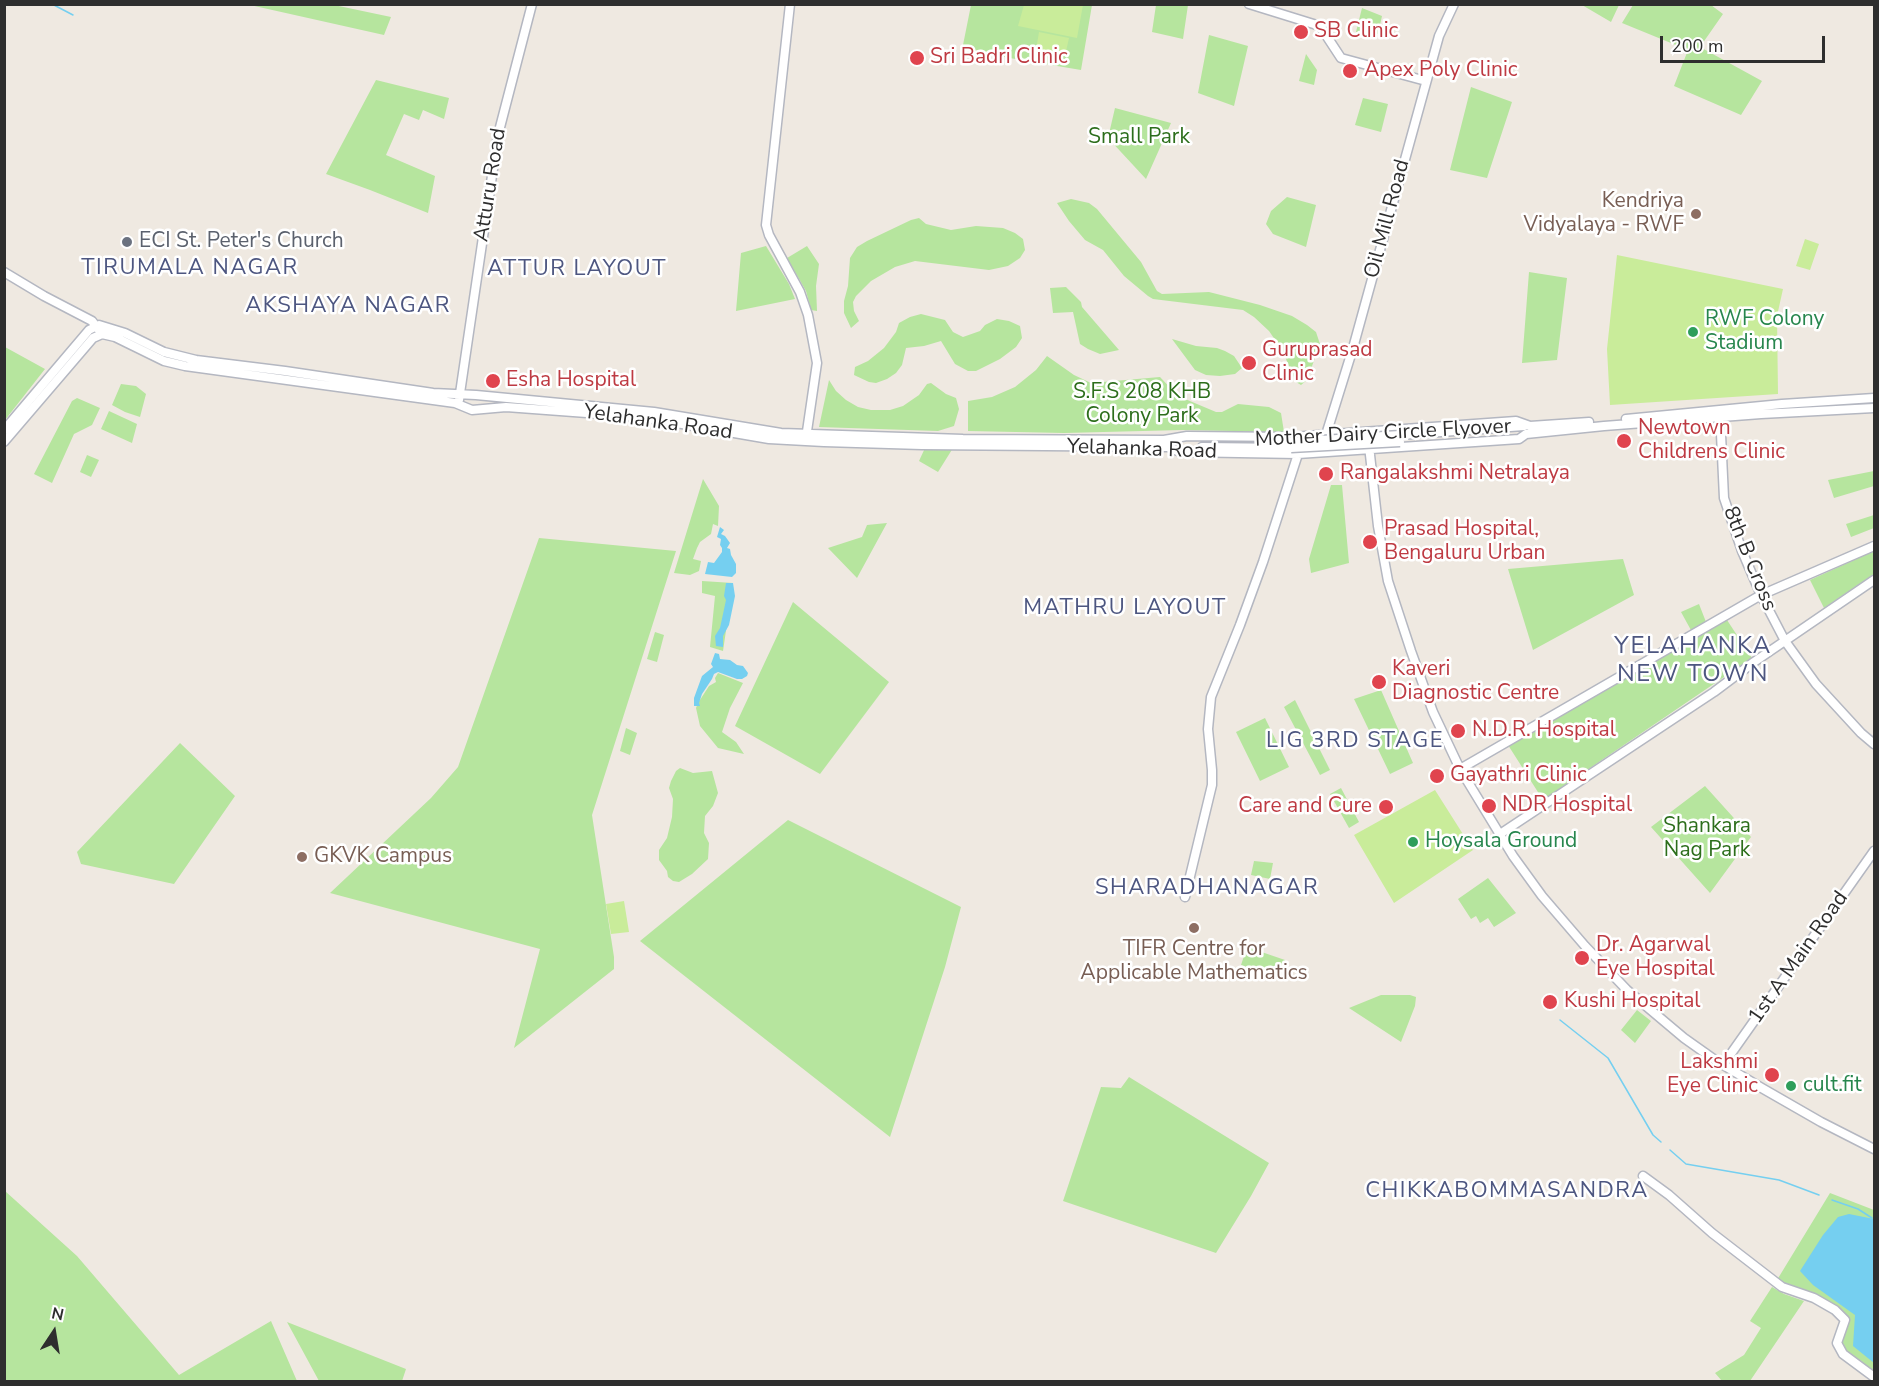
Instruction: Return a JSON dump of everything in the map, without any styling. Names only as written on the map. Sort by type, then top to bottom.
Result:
[{"type":"main road","name":"Atturu Road","points":[[459,399],[498,137],[532,4]]},
{"type":"main road","points":[[789,4],[766,225],[769,236],[800,292],[808,315],[817,363],[806,438]]},
{"type":"main road","points":[[1249,4],[1320,26],[1341,58],[1426,81]]},
{"type":"main road","name":"Oil Mill Road","points":[[1325,434],[1353,348],[1426,81],[1440,36],[1454,4]]},
{"type":"main road","name":"Yelahanka Road","points":[[4,272],[41,295],[92,321],[98,330],[164,361],[185,366],[459,399],[637,410],[806,438]]},
{"type":"main road","points":[[4,430],[89,330],[98,330]]},
{"type":"main road","points":[[4,442],[98,330]]},
{"type":"main road","points":[[1293,445],[1325,434],[1516,421],[1528,430],[1604,426],[1720,414],[1782,404],[1875,398]]},
{"type":"main road","name":"Yelahanka Road","points":[[459,399],[472,410],[506,407],[653,419],[769,439],[806,438],[922,445],[1166,444]]},
{"type":"main road","points":[[1720,414],[1875,408]]},
{"type":"main road","name":"8th B Cross","points":[[1720,414],[1724,498],[1742,551],[1761,595],[1785,641],[1816,684],[1861,733],[1875,744]]},
{"type":"main road","points":[[1293,445],[1326,452],[1519,439],[1528,430]]},
{"type":"main road","name":"Mother Dairy Circle Flyover","points":[[1166,444],[1293,445],[1528,430]]},
{"type":"main road","points":[[1368,431],[1378,526],[1388,581],[1433,712],[1460,769],[1542,896],[1600,962],[1657,1016],[1702,1052],[1798,1110],[1875,1149]]},
{"type":"main road","points":[[1325,434],[1326,452]]},
{"type":"main road","points":[[1185,897],[1212,785],[1208,729],[1211,697],[1260,570],[1293,445]]},
{"type":"main road","points":[[1460,769],[1761,595],[1875,546]]},
{"type":"main road","points":[[1500,834],[1714,692],[1875,580]]},
{"type":"main road","name":"1st A Main Road","points":[[1723,1065],[1875,851]]},
{"type":"main road","points":[[1643,1176],[1782,1287],[1814,1298],[1835,1310],[1845,1320],[1837,1343],[1843,1354],[1875,1377]]},
{"type":"green space","points":[[250,5],[334,5],[391,17],[384,35]]},
{"type":"green space","points":[[971,5],[1092,5],[1081,70],[962,50]]},
{"type":"green space","points":[[1024,5],[1083,5],[1077,38],[1018,26]]},
{"type":"green space","points":[[1156,5],[1188,5],[1183,39],[1152,32]]},
{"type":"green space","points":[[1582,5],[1619,5],[1611,22]]},
{"type":"green space","points":[[1633,5],[1711,5],[1723,14],[1700,47],[1762,81],[1741,115],[1674,86],[1688,50],[1622,23]]},
{"type":"green space","points":[[1362,8],[1382,16],[1378,34],[1356,32]]},
{"type":"green space","points":[[1039,32],[1069,38],[1065,56],[1036,50]]},
{"type":"green space","points":[[1209,35],[1248,46],[1234,106],[1198,93]]},
{"type":"green space","points":[[1306,54],[1317,70],[1314,85],[1299,81]]},
{"type":"green space","points":[[376,80],[449,98],[444,119],[423,110],[419,120],[404,114],[386,155],[435,176],[428,213],[326,174]]},
{"type":"green space","points":[[1471,87],[1512,102],[1487,178],[1450,170]]},
{"type":"green space","points":[[1363,98],[1388,104],[1381,132],[1355,125]]},
{"type":"green space","name":"Small Park","points":[[1115,108],[1171,123],[1146,179],[1108,138]]},
{"type":"green space","points":[[1287,197],[1316,205],[1306,247],[1273,234],[1266,224],[1271,211]]},
{"type":"green space","points":[[1071,199],[1089,203],[1097,209],[1141,262],[1157,291],[1162,294],[1209,292],[1260,305],[1292,316],[1307,325],[1316,332],[1320,344],[1307,380],[1301,385],[1296,382],[1282,350],[1269,331],[1243,310],[1153,299],[1148,296],[1124,276],[1103,250],[1085,240],[1069,221],[1057,203]]},
{"type":"green space","points":[[919,218],[926,224],[951,230],[976,226],[1003,228],[1023,239],[1025,250],[1020,258],[1008,266],[989,270],[915,261],[895,267],[871,281],[856,296],[853,302],[854,311],[859,321],[851,328],[844,313],[850,258],[857,247],[867,241]]},
{"type":"green space","points":[[1805,239],[1819,244],[1810,270],[1796,266]]},
{"type":"green space","points":[[766,246],[789,284],[795,299],[736,311],[741,253]]},
{"type":"green space","points":[[807,246],[819,264],[816,286],[817,311],[811,310],[806,291],[787,258]]},
{"type":"green space","name":"RWF Colony Stadium","points":[[1617,255],[1783,289],[1777,316],[1778,394],[1610,405],[1607,349]]},
{"type":"green space","points":[[1529,272],[1567,278],[1557,360],[1522,363]]},
{"type":"green space","points":[[1066,287],[1081,302],[1082,307],[1119,350],[1100,354],[1088,349],[1080,344],[1073,312],[1053,313],[1050,288]]},
{"type":"green space","points":[[921,314],[945,320],[953,332],[963,337],[980,331],[985,325],[997,319],[1009,321],[1020,326],[1022,338],[1016,347],[1000,359],[976,371],[968,371],[955,364],[941,341],[906,348],[902,365],[887,379],[876,383],[854,375],[855,367],[868,361],[884,348],[896,332],[899,323]]},
{"type":"green space","points":[[1172,339],[1225,351],[1234,356],[1242,368],[1235,374],[1206,375],[1195,370]]},
{"type":"green space","points":[[5,347],[45,369],[5,420]]},
{"type":"green space","name":"S.F.S 208 KHB Colony Park","points":[[1047,356],[1074,375],[1091,383],[1160,377],[1178,396],[1216,412],[1222,412],[1238,404],[1269,407],[1281,413],[1284,432],[968,431],[968,401],[992,397],[1015,387],[1036,370]]},
{"type":"green space","points":[[829,380],[846,400],[858,407],[871,410],[890,410],[903,406],[931,383],[956,398],[959,409],[954,426],[938,431],[819,427]]},
{"type":"green space","points":[[121,384],[136,386],[146,394],[140,417],[112,405]]},
{"type":"green space","points":[[77,398],[100,408],[92,425],[74,434],[52,483],[34,474],[72,401]]},
{"type":"green space","points":[[109,411],[137,424],[132,443],[101,429]]},
{"type":"green space","points":[[925,448],[953,448],[938,472],[919,461]]},
{"type":"green space","points":[[87,455],[99,460],[91,477],[80,472]]},
{"type":"green space","points":[[1874,471],[1874,486],[1834,498],[1828,480]]},
{"type":"green space","points":[[703,479],[719,506],[718,526],[713,524],[711,534],[700,542],[697,548],[693,559],[701,561],[699,571],[690,575],[674,573]]},
{"type":"green space","points":[[1331,485],[1342,485],[1349,563],[1311,573],[1309,559]]},
{"type":"green space","points":[[1874,515],[1874,528],[1851,537],[1846,524]]},
{"type":"green space","points":[[887,523],[857,578],[828,548],[862,537],[867,525]]},
{"type":"green space","points":[[539,538],[676,551],[592,815],[614,969],[514,1048],[540,949],[330,893],[431,798],[458,767]]},
{"type":"green space","points":[[1874,551],[1874,574],[1824,608],[1810,580]]},
{"type":"green space","points":[[1623,559],[1634,595],[1533,650],[1508,569]]},
{"type":"green space","points":[[702,581],[733,583],[723,651],[710,647],[715,596],[702,593]]},
{"type":"green space","points":[[793,602],[889,682],[820,774],[735,726]]},
{"type":"green space","points":[[1699,604],[1706,622],[1692,632],[1681,612]]},
{"type":"green space","points":[[1727,620],[1752,658],[1543,800],[1508,745]]},
{"type":"green space","points":[[655,632],[664,635],[657,662],[647,659]]},
{"type":"green space","points":[[718,673],[743,683],[730,708],[722,732],[736,742],[744,754],[718,748],[700,726],[696,708],[709,686],[716,682],[715,678]]},
{"type":"green space","points":[[1381,690],[1413,763],[1390,774],[1354,699]]},
{"type":"green space","points":[[1295,700],[1330,770],[1320,775],[1284,707]]},
{"type":"green space","points":[[1265,718],[1289,767],[1260,781],[1236,732]]},
{"type":"green space","points":[[626,728],[637,733],[630,755],[620,751]]},
{"type":"green space","points":[[180,743],[235,796],[174,884],[81,864],[77,852]]},
{"type":"green space","points":[[680,768],[693,773],[712,771],[718,793],[713,806],[705,816],[704,833],[709,843],[708,859],[692,874],[679,882],[668,877],[667,871],[659,860],[659,850],[667,838],[672,817],[673,799],[669,788],[676,771]]},
{"type":"green space","name":"Shankara Nag Park","points":[[1705,786],[1751,837],[1710,893],[1651,827]]},
{"type":"green space","points":[[1341,788],[1359,822],[1349,828],[1330,794]]},
{"type":"green space","name":"Hoysala Ground","points":[[1435,790],[1473,850],[1394,903],[1354,835]]},
{"type":"green space","points":[[788,820],[961,907],[945,967],[890,1137],[640,941]]},
{"type":"green space","points":[[1254,861],[1273,863],[1270,879],[1251,875]]},
{"type":"green space","points":[[1488,878],[1516,913],[1494,927],[1488,918],[1480,923],[1476,916],[1471,919],[1458,899]]},
{"type":"green space","points":[[624,901],[629,932],[611,934],[606,904]]},
{"type":"green space","points":[[1247,947],[1285,960],[1279,978],[1241,965]]},
{"type":"green space","points":[[1381,995],[1416,997],[1415,1006],[1401,1042],[1349,1008]]},
{"type":"green space","points":[[1637,1010],[1651,1021],[1635,1043],[1621,1030]]},
{"type":"green space","points":[[1129,1077],[1269,1163],[1216,1253],[1063,1201],[1101,1087],[1121,1088]]},
{"type":"green space","points":[[5,1191],[77,1256],[179,1375],[271,1321],[297,1381],[5,1381]]},
{"type":"green space","points":[[1830,1193],[1874,1210],[1874,1372],[1845,1351],[1840,1343],[1848,1318],[1777,1280]]},
{"type":"green space","points":[[1772,1287],[1804,1301],[1750,1381],[1722,1381],[1715,1373],[1744,1355],[1761,1328],[1750,1321]]},
{"type":"green space","points":[[287,1322],[406,1369],[402,1381],[319,1381]]},
{"type":"water","points":[[720,527],[724,530],[721,534],[730,543],[727,548],[730,549],[736,564],[736,573],[732,577],[705,574],[708,562],[714,563],[722,552],[721,539],[717,537]]},
{"type":"water","points":[[726,583],[733,583],[735,596],[729,625],[723,636],[723,647],[716,646],[715,636],[720,628],[726,600],[724,596]]},
{"type":"water","points":[[715,653],[719,654],[720,659],[730,660],[743,666],[748,673],[747,676],[737,679],[718,672],[714,674],[702,694],[700,706],[694,706],[694,698],[702,676],[713,667],[711,664]]},
{"type":"water","points":[[1849,1214],[1874,1219],[1874,1363],[1853,1346],[1855,1315],[1813,1285],[1800,1271],[1823,1235],[1838,1217]]},
{"type":"waterway","points":[[52,4],[73,15]]},
{"type":"waterway","points":[[1560,1020],[1608,1058],[1653,1135],[1661,1142]]},
{"type":"waterway","points":[[1670,1150],[1686,1164],[1779,1180],[1819,1195]]},
{"type":"waterway","points":[[1832,1200],[1858,1209],[1872,1218]]},
{"type":"place","name":"SB Clinic","points":[[1301,32]]},
{"type":"place","name":"Sri Badri Clinic","points":[[917,58]]},
{"type":"place","name":"Apex Poly Clinic","points":[[1350,71]]},
{"type":"place","name":"Kendriya Vidyalaya - RWF","points":[[1696,214]]},
{"type":"place","name":"ECI St. Peter's Church","points":[[127,242]]},
{"type":"place","name":"RWF Colony Stadium","points":[[1693,332]]},
{"type":"place","name":"Guruprasad Clinic","points":[[1249,363]]},
{"type":"place","name":"Esha Hospital","points":[[493,381]]},
{"type":"place","name":"Newtown Childrens Clinic","points":[[1624,441]]},
{"type":"place","name":"Rangalakshmi Netralaya","points":[[1326,474]]},
{"type":"place","name":"Prasad Hospital, Bengaluru Urban","points":[[1370,542]]},
{"type":"place","name":"Kaveri Diagnostic Centre","points":[[1379,682]]},
{"type":"place","name":"N.D.R. Hospital","points":[[1458,731]]},
{"type":"place","name":"Gayathri Clinic","points":[[1437,776]]},
{"type":"place","name":"NDR Hospital","points":[[1489,806]]},
{"type":"place","name":"Care and Cure","points":[[1386,807]]},
{"type":"place","name":"Hoysala Ground","points":[[1413,842]]},
{"type":"place","name":"GKVK Campus","points":[[302,857]]},
{"type":"place","name":"TIFR Centre for Applicable Mathematics","points":[[1194,928]]},
{"type":"place","name":"Dr. Agarwal Eye Hospital","points":[[1582,958]]},
{"type":"place","name":"Kushi Hospital","points":[[1550,1002]]},
{"type":"place","name":"Lakshmi Eye Clinic","points":[[1772,1075]]},
{"type":"place","name":"cult.fit","points":[[1791,1086]]},
{"type":"district","name":"TIRUMALA NAGAR","points":[[190,269]]},
{"type":"district","name":"ATTUR LAYOUT","points":[[577,270]]},
{"type":"district","name":"AKSHAYA NAGAR","points":[[348,307]]},
{"type":"district","name":"MATHRU LAYOUT","points":[[1125,609]]},
{"type":"district","name":"YELAHANKA NEW TOWN","points":[[1693,661]]},
{"type":"district","name":"LIG 3RD STAGE","points":[[1355,742]]},
{"type":"district","name":"SHARADHANAGAR","points":[[1207,889]]},
{"type":"district","name":"CHIKKABOMMASANDRA","points":[[1507,1192]]}]
